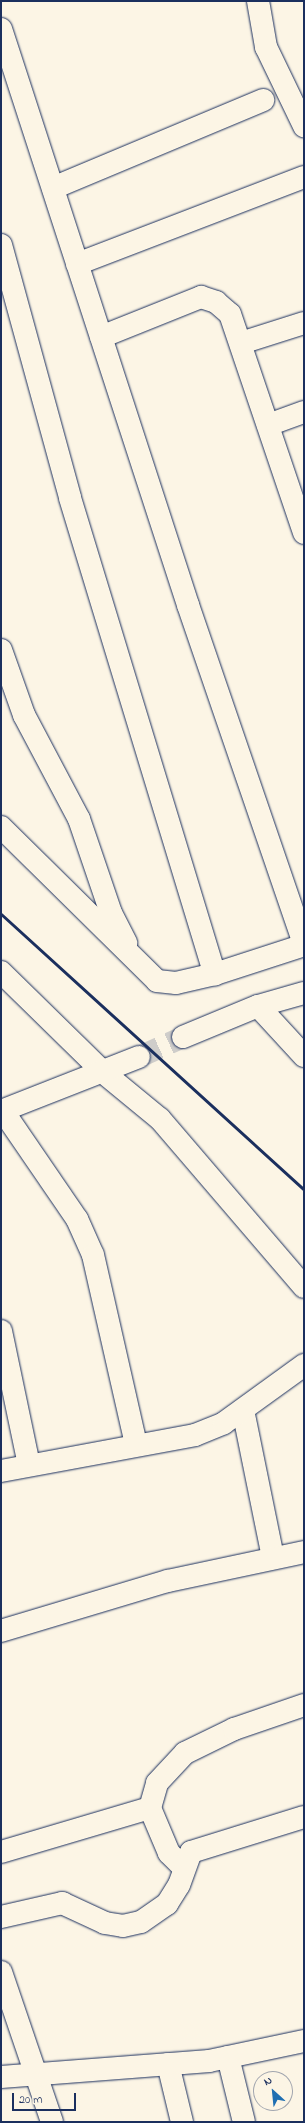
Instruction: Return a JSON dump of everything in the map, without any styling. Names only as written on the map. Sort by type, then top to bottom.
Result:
[{"type":"street","points":[[258,1],[266,47],[304,126]]},
{"type":"street","points":[[1,29],[101,337],[304,944],[215,974],[176,983],[157,981],[1,827]]},
{"type":"street","points":[[52,188],[263,100]]},
{"type":"street","points":[[77,264],[304,177]]},
{"type":"street","points":[[1,245],[70,498],[215,974]]},
{"type":"street","points":[[101,337],[201,297],[216,302],[230,314],[268,425],[298,496],[304,533]]},
{"type":"street","points":[[241,343],[304,323]]},
{"type":"street","points":[[268,425],[304,412]]},
{"type":"street","points":[[1,650],[24,716],[79,819],[111,913],[134,958]]},
{"type":"street","points":[[1,972],[104,1073],[160,1119],[304,1287]]},
{"type":"street","points":[[183,1037],[258,1006],[304,994]]},
{"type":"street","points":[[258,1006],[304,1056]]},
{"type":"street","points":[[136,1445],[93,1254],[77,1219],[2,1111],[104,1073],[139,1057]]},
{"type":"street","points":[[1,1331],[29,1465]]},
{"type":"street","points":[[1,1471],[195,1434],[224,1423],[304,1365]]},
{"type":"street","points":[[243,1410],[273,1558]]},
{"type":"street","points":[[1,1631],[114,1595],[304,1552]]},
{"type":"street","points":[[183,1868],[169,1853],[150,1808],[157,1783],[185,1753],[234,1729],[304,1705]]},
{"type":"street","points":[[1,1852],[150,1808]]},
{"type":"street","points":[[1,1917],[62,1903],[105,1922],[123,1926],[141,1922],[167,1904],[179,1886],[183,1868],[191,1852],[304,1816]]},
{"type":"street","points":[[1,1972],[52,2122]]},
{"type":"street","points":[[1,2077],[36,2077],[228,2057],[304,2041]]},
{"type":"street","points":[[228,2057],[244,2122]]},
{"type":"street","points":[[168,2064],[182,2122]]},
{"type":"tunnel","points":[[139,1057],[183,1037]]},
{"type":"railway","points":[[1,914],[304,1190]]}]
